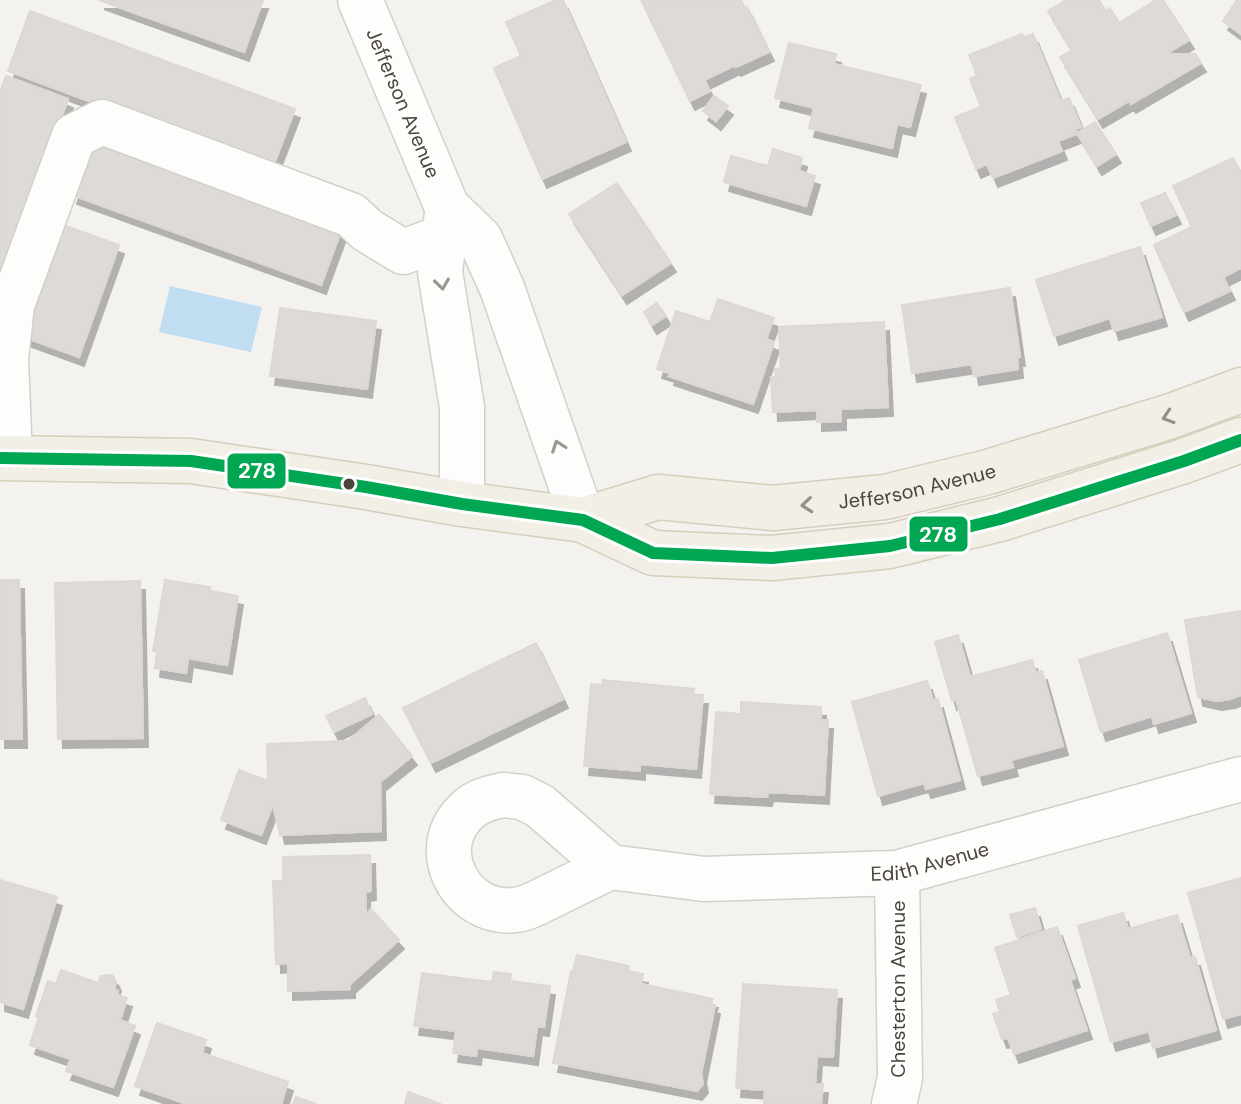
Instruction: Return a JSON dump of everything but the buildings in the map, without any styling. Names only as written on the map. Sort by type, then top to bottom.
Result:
[{"type":"main road","name":"Jefferson Avenue","points":[[583,520],[658,497],[773,508],[885,497],[1002,468],[1171,416],[1241,390]]},
{"type":"main road","points":[[5,458],[191,461],[583,520],[653,553],[772,558],[890,546],[1000,519],[1241,440]]},
{"type":"street","name":"Jefferson Avenue","points":[[360,0],[446,222],[440,272],[462,407],[462,504]]},
{"type":"street","points":[[5,458],[6,359],[12,305],[74,136],[102,122],[351,215],[367,230],[403,252],[446,222]]},
{"type":"street","name":"Jefferson Avenue","points":[[446,222],[480,239],[502,288],[583,520]]},
{"type":"street","name":"Edith Avenue","points":[[610,867],[704,879],[897,873],[1241,779]]},
{"type":"street","name":"Chesterton Avenue","points":[[894,1104],[900,1078],[897,873]]},
{"type":"water","points":[[170,286],[262,307],[251,352],[159,332]]},
{"type":"transit line","name":"278","points":[[0,458],[191,461],[583,520],[653,553],[772,558],[890,546],[1000,519],[1241,440]]}]
